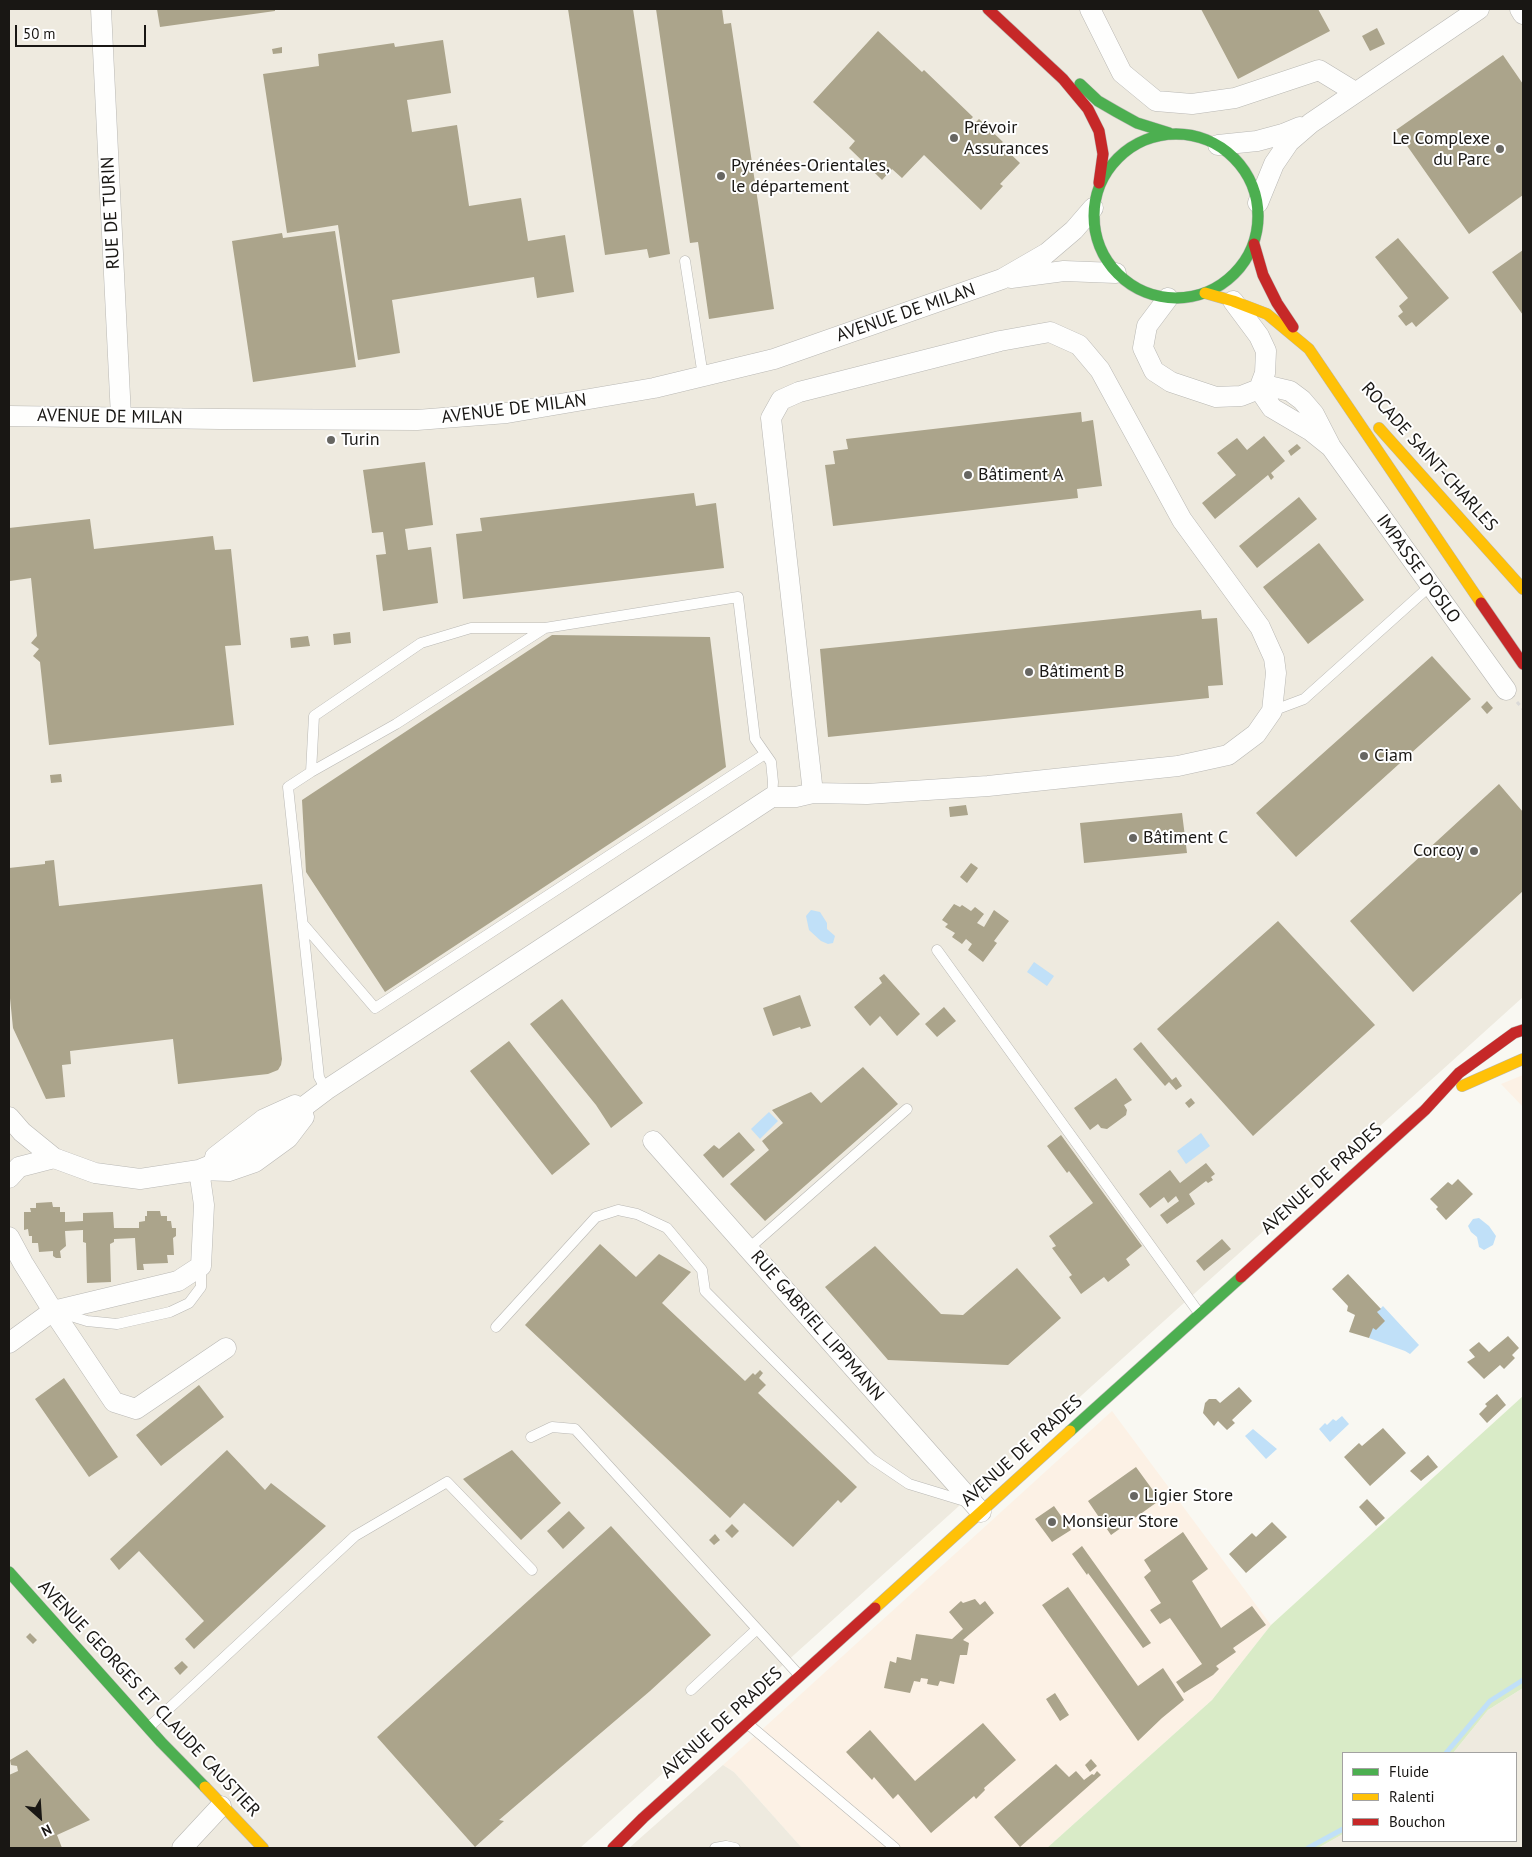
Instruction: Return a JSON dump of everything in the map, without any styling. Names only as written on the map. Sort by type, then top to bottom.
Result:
[{"type":"main road","points":[[988,9],[1063,79],[1088,109],[1099,131],[1103,154],[1093,208],[1094,232],[1102,254],[1116,273],[1131,286],[1148,294],[1168,298],[1186,298],[1205,293],[1226,282],[1242,265],[1254,244],[1258,224],[1258,203],[1250,180],[1237,160],[1218,144],[1194,135],[1169,133],[1137,123],[1098,101],[1003,9]]},
{"type":"main road","points":[[1098,188],[1109,167],[1126,150],[1146,139],[1169,133]]},
{"type":"main road","name":"ROCADE SAINT-CHARLES","points":[[1254,244],[1263,275],[1277,303],[1309,349],[1523,589]]},
{"type":"main road","name":"ROCADE SAINT-CHARLES","points":[[1205,293],[1267,314],[1309,349]]},
{"type":"main road","points":[[1309,349],[1523,664]]},
{"type":"main road","points":[[1475,535],[1523,577]]},
{"type":"main road","name":"AVENUE DE PRADES","points":[[606,1848],[643,1818],[748,1724],[977,1508],[1200,1314],[1425,1110],[1460,1074],[1514,1033],[1523,1030]]},
{"type":"main road","name":"AVENUE DE PRADES","points":[[1425,1110],[1470,1082],[1523,1059]]},
{"type":"main road","name":"AVENUE GEORGES ET CLAUDE CAUSTIER","points":[[9,1572],[148,1728],[221,1806],[264,1848]]},
{"type":"main road","name":"AVENUE DE PRADES","points":[[613,1848],[643,1818]]},
{"type":"street","name":"RUE DE TURIN","points":[[101,9],[121,417]]},
{"type":"street","points":[[1090,9],[1122,73],[1156,101],[1192,104],[1235,98],[1319,70],[1355,92]]},
{"type":"street","points":[[1258,203],[1274,164],[1289,142],[1311,122],[1479,9]]},
{"type":"street","points":[[1520,9],[1523,14]]},
{"type":"street","points":[[1218,144],[1257,141],[1283,134],[1311,122]]},
{"type":"street","name":"AVENUE DE MILAN","points":[[9,416],[239,420],[417,420],[507,413],[654,388],[774,359],[1002,279],[1047,253],[1074,230],[1093,208]]},
{"type":"street","name":"AVENUE DE MILAN","points":[[1002,279],[1064,271],[1116,273]]},
{"type":"street","points":[[1168,298],[1147,326],[1143,348],[1154,371],[1171,382],[1216,397],[1241,396],[1259,389],[1265,373],[1266,351],[1259,336],[1233,301]]},
{"type":"street","points":[[199,1170],[237,1138],[264,1119],[326,1090],[772,797],[796,797],[812,793],[868,794],[988,786],[1178,766],[1228,754],[1256,734],[1272,711],[1276,674],[1274,658],[1260,627],[1182,520],[1100,370],[1079,345],[1050,332],[1000,341],[799,392],[781,400],[771,418],[812,793]]},
{"type":"street","name":"IMPASSE D'OSLO","points":[[1259,389],[1272,408],[1311,431],[1331,447],[1506,690]]},
{"type":"street","points":[[9,1117],[22,1132],[54,1158],[95,1174],[140,1179],[199,1170],[229,1171],[255,1162],[288,1138],[326,1090]]},
{"type":"street","name":"RUE GABRIEL LIPPMANN","points":[[653,1141],[977,1508]]},
{"type":"street","points":[[9,1178],[20,1167],[54,1158]]},
{"type":"street","points":[[9,1343],[53,1311],[178,1281],[201,1266],[204,1205],[199,1170]]},
{"type":"street","points":[[9,1237],[53,1311],[114,1402],[136,1409],[226,1348]]},
{"type":"street","points":[[182,1848],[221,1806]]},
{"type":"lane","points":[[685,261],[703,376]]},
{"type":"lane","points":[[1272,711],[1304,699],[1430,586]]},
{"type":"lane","points":[[311,772],[314,716],[421,643],[471,628],[545,628],[738,597],[755,739],[771,762],[772,797]]},
{"type":"lane","points":[[326,1090],[319,1078],[288,787],[396,724],[545,628]]},
{"type":"lane","points":[[303,924],[375,1008],[765,754]]},
{"type":"lane","points":[[936,950],[1200,1314]]},
{"type":"lane","points":[[748,1249],[907,1109]]},
{"type":"lane","points":[[496,1328],[596,1217],[618,1210],[637,1214],[667,1228],[702,1270],[705,1290],[872,1459],[909,1484],[977,1508]]},
{"type":"lane","points":[[53,1311],[87,1321],[117,1324],[170,1312],[189,1303],[201,1287],[201,1266]]},
{"type":"lane","points":[[532,1437],[552,1427],[575,1429],[800,1676]]},
{"type":"lane","points":[[148,1728],[355,1536],[447,1482],[532,1570]]},
{"type":"lane","points":[[691,1690],[757,1629]]},
{"type":"lane","points":[[748,1724],[895,1848]]},
{"type":"lane","points":[[715,1848],[726,1846],[735,1848]]},
{"type":"shaded area","points":[[9,9],[1523,9],[1523,997],[580,1848],[9,1848]]},
{"type":"shaded area","points":[[1523,1075],[1523,1107],[1501,1084]]},
{"type":"shaded area","points":[[1112,1411],[1271,1625],[1212,1700],[1047,1848],[802,1848],[734,1772],[723,1765]]},
{"type":"shaded area","points":[[1523,1688],[1523,1848],[1318,1848],[1342,1835],[1342,1842],[1517,1842],[1517,1752],[1454,1752],[1488,1710]]},
{"type":"shaded area","points":[[723,1765],[734,1772],[802,1848],[629,1848]]},
{"type":"green space","points":[[1523,1396],[1523,1688],[1488,1710],[1454,1752],[1342,1752],[1342,1835],[1318,1848],[1047,1848],[1212,1700],[1271,1625]]},
{"type":"water","points":[[811,910],[820,912],[827,923],[827,929],[835,936],[833,943],[828,944],[821,941],[809,930],[806,916]]},
{"type":"water","points":[[1034,962],[1054,976],[1047,986],[1027,972]]},
{"type":"water","points":[[769,1112],[778,1121],[760,1139],[751,1129]]},
{"type":"water","points":[[1201,1133],[1210,1146],[1186,1164],[1177,1151]]},
{"type":"water","points":[[1479,1218],[1489,1226],[1496,1236],[1493,1245],[1484,1250],[1479,1247],[1477,1237],[1468,1226],[1473,1219]]},
{"type":"water","points":[[1383,1306],[1419,1345],[1410,1354],[1369,1338],[1377,1312]]},
{"type":"water","points":[[1342,1416],[1349,1424],[1330,1442],[1319,1429],[1325,1423],[1327,1425],[1333,1419],[1336,1421]]},
{"type":"water","points":[[1253,1429],[1277,1449],[1266,1459],[1245,1436]]},
{"type":"building","points":[[157,9],[275,9],[275,11],[160,27]]},
{"type":"building","points":[[568,9],[633,9],[670,254],[649,258],[647,249],[605,255]]},
{"type":"building","name":"Pyrénées-Orientales, le département","points":[[656,9],[722,9],[724,24],[731,23],[774,309],[709,319],[698,242],[690,243]]},
{"type":"building","points":[[1201,9],[1318,9],[1330,31],[1238,79]]},
{"type":"building","points":[[1377,28],[1385,44],[1370,51],[1362,36]]},
{"type":"building","points":[[878,31],[922,72],[924,70],[973,117],[970,120],[974,124],[979,119],[1003,142],[1000,144],[1020,163],[1000,184],[1003,186],[981,210],[924,155],[902,178],[892,169],[882,180],[849,148],[855,141],[813,102]]},
{"type":"building","points":[[443,40],[451,93],[407,100],[412,132],[457,125],[469,206],[521,198],[528,241],[565,235],[574,292],[537,298],[534,277],[392,300],[400,353],[358,360],[338,225],[287,233],[263,74],[319,66],[318,54],[394,43],[395,47]]},
{"type":"building","points":[[282,47],[282,53],[273,54],[272,49]]},
{"type":"building","points":[[1503,55],[1523,84],[1523,195],[1469,234],[1396,130]]},
{"type":"building","points":[[335,231],[356,367],[253,382],[232,241],[282,233],[283,238]]},
{"type":"building","points":[[1398,238],[1449,298],[1416,327],[1412,322],[1406,326],[1398,316],[1403,312],[1399,306],[1408,298],[1375,257]]},
{"type":"building","points":[[1523,250],[1523,315],[1492,272]]},
{"type":"building","name":"Bâtiment A","points":[[1081,412],[1082,422],[1093,420],[1102,486],[1077,489],[1078,498],[833,526],[825,465],[835,464],[833,451],[848,449],[846,439]]},
{"type":"building","points":[[1264,436],[1285,461],[1271,473],[1274,477],[1271,480],[1268,475],[1215,519],[1202,503],[1236,475],[1217,453],[1237,438],[1247,450]]},
{"type":"building","points":[[1297,444],[1301,448],[1291,456],[1288,451]]},
{"type":"building","points":[[425,462],[433,525],[405,529],[408,550],[431,547],[438,603],[383,611],[376,555],[386,554],[383,532],[372,533],[363,470]]},
{"type":"building","points":[[694,493],[696,506],[716,503],[724,568],[463,599],[456,534],[482,531],[480,518]]},
{"type":"building","points":[[1299,497],[1317,519],[1257,568],[1239,546]]},
{"type":"building","points":[[90,519],[94,549],[213,536],[215,550],[231,549],[241,645],[225,646],[234,725],[49,745],[40,662],[33,656],[39,649],[31,643],[37,636],[31,578],[10,581],[9,528]]},
{"type":"building","points":[[1319,543],[1364,600],[1308,644],[1263,587]]},
{"type":"building","name":"Bâtiment B","points":[[1201,610],[1202,619],[1217,618],[1223,685],[1208,686],[1209,698],[828,737],[820,649]]},
{"type":"building","points":[[350,632],[351,643],[334,645],[333,634]]},
{"type":"building","points":[[552,635],[710,637],[726,767],[385,992],[306,872],[302,800]]},
{"type":"building","points":[[308,636],[310,646],[291,648],[290,638]]},
{"type":"building","name":"Ciam","points":[[1432,656],[1471,699],[1296,857],[1256,813]]},
{"type":"building","points":[[1487,701],[1493,708],[1487,714],[1481,707]]},
{"type":"building","points":[[61,774],[62,782],[51,783],[50,775]]},
{"type":"building","name":"Corcoy","points":[[1499,784],[1523,812],[1523,891],[1413,992],[1350,921]]},
{"type":"building","points":[[966,805],[968,815],[950,817],[949,807]]},
{"type":"building","name":"Bâtiment C","points":[[1182,813],[1187,853],[1084,863],[1080,823]]},
{"type":"building","points":[[54,860],[59,906],[262,884],[282,1059],[278,1070],[268,1074],[178,1084],[173,1039],[70,1051],[71,1064],[62,1065],[65,1097],[46,1099],[13,1028],[9,988],[9,868],[45,864],[45,861]]},
{"type":"building","points":[[971,863],[978,868],[967,883],[960,877]]},
{"type":"building","points":[[954,904],[960,907],[962,905],[971,911],[975,907],[984,914],[977,923],[984,927],[994,910],[1009,921],[994,941],[997,943],[983,962],[968,950],[972,944],[966,939],[962,944],[952,937],[955,933],[945,927],[948,924],[942,920]]},
{"type":"building","points":[[1278,921],[1375,1025],[1253,1136],[1157,1029]]},
{"type":"building","points":[[884,974],[920,1014],[897,1036],[880,1016],[870,1026],[854,1007],[882,983],[879,978]]},
{"type":"building","points":[[800,995],[811,1026],[801,1029],[800,1027],[773,1036],[763,1008]]},
{"type":"building","points":[[562,999],[643,1103],[611,1128],[596,1105],[530,1024]]},
{"type":"building","points":[[944,1007],[956,1021],[937,1037],[925,1024]]},
{"type":"building","points":[[509,1041],[590,1144],[552,1175],[470,1071]]},
{"type":"building","points":[[1141,1042],[1172,1080],[1176,1077],[1182,1086],[1176,1090],[1169,1082],[1165,1086],[1133,1049]]},
{"type":"building","points":[[863,1067],[898,1104],[765,1221],[730,1184],[769,1150],[762,1141],[783,1123],[772,1110],[811,1092],[821,1103]]},
{"type":"building","points":[[1116,1078],[1132,1100],[1124,1105],[1127,1110],[1126,1115],[1107,1129],[1101,1128],[1098,1124],[1090,1130],[1074,1108]]},
{"type":"building","points":[[1191,1098],[1195,1103],[1189,1108],[1185,1103]]},
{"type":"building","points":[[739,1132],[755,1150],[723,1178],[703,1155],[714,1145],[719,1149]]},
{"type":"building","points":[[1061,1135],[1142,1246],[1126,1259],[1130,1265],[1108,1282],[1104,1277],[1081,1294],[1069,1277],[1072,1275],[1052,1248],[1056,1246],[1049,1236],[1093,1203],[1047,1146]]},
{"type":"building","points":[[1206,1163],[1215,1174],[1211,1177],[1213,1180],[1208,1183],[1206,1181],[1189,1194],[1195,1204],[1167,1224],[1160,1215],[1179,1201],[1176,1196],[1168,1203],[1164,1197],[1150,1208],[1139,1194],[1170,1170],[1180,1183]]},
{"type":"building","points":[[1458,1179],[1473,1194],[1446,1220],[1436,1209],[1438,1207],[1430,1199],[1448,1182],[1452,1185]]},
{"type":"building","points":[[52,1202],[53,1207],[60,1207],[60,1212],[65,1212],[65,1222],[83,1221],[83,1213],[113,1212],[114,1228],[139,1228],[139,1222],[145,1221],[147,1211],[160,1211],[161,1216],[167,1216],[167,1221],[171,1221],[172,1228],[176,1228],[176,1236],[173,1238],[174,1255],[167,1255],[168,1263],[143,1264],[144,1270],[137,1270],[135,1238],[114,1239],[114,1242],[110,1244],[111,1282],[87,1283],[86,1243],[83,1242],[83,1230],[65,1231],[66,1246],[60,1251],[61,1258],[56,1258],[53,1256],[53,1251],[39,1252],[38,1243],[32,1243],[32,1236],[29,1236],[28,1229],[24,1230],[24,1212],[31,1212],[30,1208],[36,1208],[36,1203]]},
{"type":"building","points":[[1222,1239],[1231,1249],[1204,1271],[1196,1261]]},
{"type":"building","points":[[600,1244],[636,1277],[659,1254],[691,1272],[662,1303],[745,1381],[753,1373],[755,1375],[760,1370],[763,1373],[759,1378],[766,1385],[758,1393],[857,1487],[841,1503],[838,1500],[793,1547],[744,1503],[730,1518],[525,1325]]},
{"type":"building","points":[[875,1246],[941,1314],[963,1315],[1017,1268],[1061,1318],[1008,1365],[888,1360],[825,1287]]},
{"type":"building","points":[[1348,1274],[1381,1309],[1377,1312],[1385,1321],[1376,1330],[1373,1328],[1369,1338],[1349,1332],[1355,1315],[1347,1311],[1348,1306],[1332,1289]]},
{"type":"building","points":[[1508,1336],[1519,1348],[1512,1355],[1515,1358],[1504,1369],[1500,1365],[1484,1379],[1467,1362],[1475,1357],[1469,1350],[1479,1342],[1489,1352]]},
{"type":"building","points":[[64,1378],[118,1457],[89,1477],[35,1399]]},
{"type":"building","points":[[199,1385],[224,1417],[161,1466],[136,1435]]},
{"type":"building","points":[[1239,1387],[1252,1401],[1232,1420],[1235,1423],[1227,1430],[1218,1421],[1214,1426],[1203,1413],[1205,1403],[1209,1399],[1216,1399],[1220,1403]]},
{"type":"building","points":[[1497,1394],[1506,1405],[1487,1423],[1479,1414],[1487,1406],[1485,1404]]},
{"type":"building","points":[[1383,1428],[1406,1453],[1370,1486],[1344,1457],[1359,1443],[1362,1446]]},
{"type":"building","points":[[227,1450],[265,1490],[271,1483],[326,1526],[194,1649],[185,1639],[204,1621],[139,1551],[119,1570],[110,1559]]},
{"type":"building","points":[[512,1450],[561,1503],[521,1540],[463,1479]]},
{"type":"building","points":[[1428,1455],[1438,1467],[1421,1481],[1410,1471]]},
{"type":"building","points":[[1136,1467],[1160,1500],[1111,1535],[1088,1501]]},
{"type":"building","points":[[1367,1499],[1385,1518],[1376,1526],[1359,1507]]},
{"type":"building","points":[[1054,1506],[1071,1530],[1052,1542],[1035,1519]]},
{"type":"building","points":[[569,1511],[585,1528],[563,1549],[547,1531]]},
{"type":"building","points":[[1272,1522],[1287,1537],[1246,1573],[1229,1554],[1252,1533],[1256,1537]]},
{"type":"building","points":[[732,1524],[739,1531],[732,1538],[725,1531]]},
{"type":"building","points":[[611,1526],[711,1635],[650,1691],[499,1820],[504,1821],[475,1847],[377,1737]]},
{"type":"building","points":[[1183,1532],[1208,1569],[1192,1581],[1221,1628],[1252,1606],[1266,1625],[1233,1648],[1236,1652],[1216,1666],[1219,1669],[1213,1675],[1184,1693],[1176,1682],[1202,1664],[1170,1618],[1160,1624],[1150,1610],[1161,1603],[1144,1577],[1151,1571],[1144,1560]]},
{"type":"building","points":[[715,1534],[720,1540],[714,1545],[709,1540]]},
{"type":"building","points":[[1082,1546],[1151,1643],[1143,1648],[1072,1554]]},
{"type":"building","points":[[1068,1587],[1138,1686],[1163,1668],[1184,1700],[1138,1741],[1042,1605]]},
{"type":"building","points":[[975,1599],[980,1605],[985,1601],[994,1613],[963,1640],[969,1643],[967,1655],[960,1655],[954,1684],[940,1681],[938,1686],[927,1684],[928,1679],[921,1678],[920,1682],[914,1681],[910,1693],[884,1688],[890,1661],[896,1663],[897,1657],[911,1660],[916,1634],[952,1639],[963,1629],[949,1612],[961,1601],[963,1603]]},
{"type":"building","points":[[30,1633],[37,1640],[33,1644],[26,1637]]},
{"type":"building","points":[[182,1661],[188,1667],[180,1675],[174,1668]]},
{"type":"building","points":[[1055,1693],[1069,1715],[1060,1721],[1046,1699]]},
{"type":"building","points":[[983,1723],[1016,1760],[984,1788],[985,1790],[976,1799],[974,1796],[931,1833],[898,1794],[893,1799],[874,1777],[872,1780],[846,1752],[870,1730],[915,1781]]},
{"type":"building","points":[[27,1750],[90,1820],[57,1835],[62,1848],[9,1848],[9,1775],[18,1771],[17,1766],[11,1765],[10,1760]]},
{"type":"building","points":[[1091,1759],[1097,1766],[1090,1772],[1085,1765]]},
{"type":"building","points":[[1056,1764],[1069,1777],[1076,1771],[1084,1780],[1092,1774],[1094,1775],[1097,1771],[1101,1775],[1020,1847],[994,1817]]},
{"type":"waterway","points":[[1447,1752],[1490,1701],[1523,1680]]},
{"type":"waterway","points":[[1308,1848],[1342,1830]]},
{"type":"traffic: fast","points":[[1080,84],[1098,101],[1117,112],[1137,123],[1169,133]]},
{"type":"traffic: fast","points":[[1184,134],[1200,137],[1215,144],[1228,152],[1240,164],[1255,192],[1258,216],[1257,232],[1252,247],[1240,268],[1228,280],[1200,295],[1168,298],[1152,295],[1137,288],[1124,280],[1112,268],[1097,240],[1094,208],[1097,192],[1104,177],[1112,164],[1124,152],[1152,137],[1184,134]]},
{"type":"traffic: fast","points":[[1070,1431],[1241,1277]]},
{"type":"traffic: fast","points":[[9,1572],[161,1742],[205,1787]]},
{"type":"traffic: slow","points":[[1205,293],[1267,314],[1309,349],[1481,603]]},
{"type":"traffic: slow","points":[[1379,428],[1523,589]]},
{"type":"traffic: slow","points":[[1462,1086],[1523,1059]]},
{"type":"traffic: slow","points":[[875,1608],[1070,1431]]},
{"type":"traffic: slow","points":[[205,1787],[263,1848]]},
{"type":"traffic: jam","points":[[988,9],[1063,79],[1088,109],[1099,131],[1103,154],[1099,183]]},
{"type":"traffic: jam","points":[[1254,244],[1263,275],[1277,303],[1293,327]]},
{"type":"traffic: jam","points":[[1481,603],[1523,664]]},
{"type":"traffic: jam","points":[[1241,1277],[1425,1110],[1459,1073],[1514,1033],[1523,1030]]},
{"type":"traffic: jam","points":[[613,1848],[643,1818],[875,1608]]},
{"type":"place","name":"Prévoir Assurances","points":[[954,138]]},
{"type":"place","name":"Le Complexe du Parc","points":[[1500,149]]},
{"type":"place","name":"Pyrénées-Orientales, le département","points":[[721,176]]},
{"type":"place","name":"Turin","points":[[331,440]]},
{"type":"place","name":"Bâtiment A","points":[[968,475]]},
{"type":"place","name":"Bâtiment B","points":[[1029,672]]},
{"type":"place","name":"Ciam","points":[[1364,756]]},
{"type":"place","name":"Bâtiment C","points":[[1133,838]]},
{"type":"place","name":"Corcoy","points":[[1474,851]]},
{"type":"place","name":"Ligier Store","points":[[1134,1496]]},
{"type":"place","name":"Monsieur Store","points":[[1052,1522]]}]
